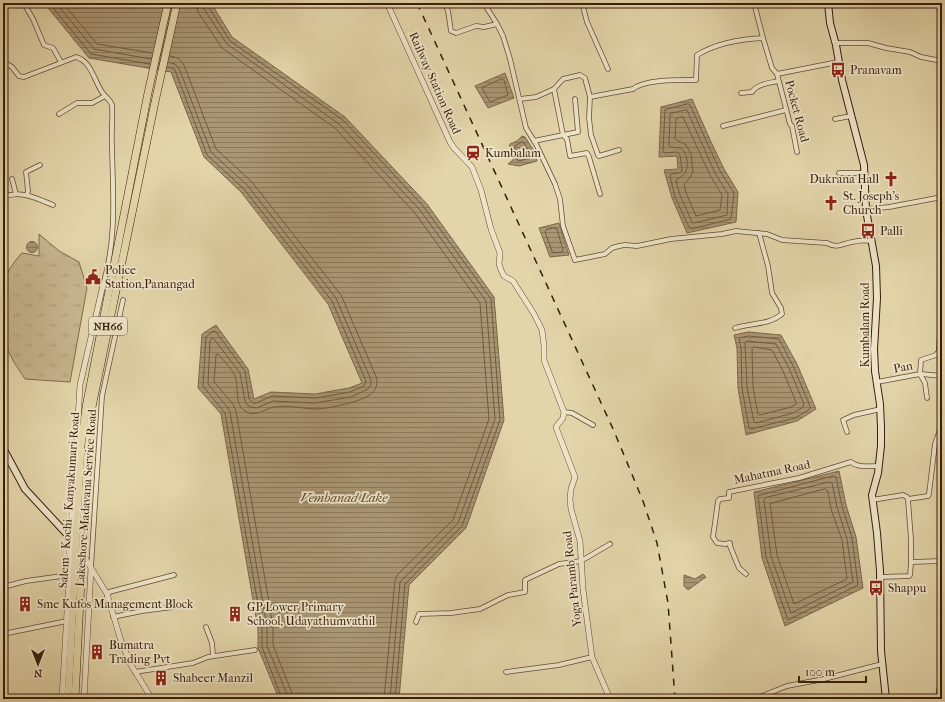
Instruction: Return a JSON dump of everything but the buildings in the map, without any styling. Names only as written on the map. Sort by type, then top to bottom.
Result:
[{"type":"highway","name":"Salem - Kochi - Kanyakumari Road","points":[[68,699],[81,446],[86,407],[148,93],[168,3]]},
{"type":"highway","name":"Salem - Kochi - Kanyakumari Road","points":[[75,699],[87,462],[92,408],[177,3]]},
{"type":"highway","points":[[76,544],[82,553]]},
{"type":"main road","name":"Kumbalam Road","points":[[828,3],[830,23],[838,62],[864,165],[866,210],[876,266],[877,292],[874,349],[881,409],[881,446],[872,500],[877,533],[880,577],[880,638],[886,699]]},
{"type":"main road","points":[[3,448],[25,489],[76,544]]},
{"type":"street","points":[[26,3],[26,7],[34,19],[44,45],[53,48],[62,62]]},
{"type":"street","name":"Railway Station Road","points":[[387,3],[450,142],[472,166],[481,190],[500,253],[498,264],[504,276],[513,281],[534,314],[542,330],[544,360],[564,412]]},
{"type":"street","points":[[445,3],[448,11],[451,31],[453,33],[476,26],[484,27],[497,24]]},
{"type":"street","points":[[493,3],[487,8],[503,36],[520,99],[526,128],[534,140],[555,184],[560,199],[563,226],[575,260],[605,254],[612,248],[626,244],[637,246],[671,238],[722,234],[736,230],[767,234],[782,240],[827,243],[833,246],[851,242],[872,241]]},
{"type":"street","points":[[582,3],[587,22],[608,69]]},
{"type":"street","name":"Pocket Road","points":[[754,3],[772,68],[777,74],[790,124],[792,126],[797,152]]},
{"type":"street","points":[[590,97],[633,89],[637,86],[655,82],[696,80],[697,55],[726,43],[744,39],[763,38]]},
{"type":"street","points":[[835,43],[868,43],[910,52],[921,58],[942,61]]},
{"type":"street","points":[[3,64],[5,63],[12,67],[19,76],[24,77],[76,57],[82,59],[105,96],[112,104],[114,206],[112,236],[107,271],[103,284]]},
{"type":"street","points":[[777,74],[838,62]]},
{"type":"street","points":[[520,99],[536,97],[554,89],[563,79],[580,76],[585,78],[590,97],[589,118],[591,135],[598,155],[599,156],[619,150]]},
{"type":"street","name":"Pocket Road","points":[[741,93],[752,92],[754,88],[758,86],[778,80]]},
{"type":"street","points":[[554,89],[563,135],[567,139],[570,156],[587,153],[600,194]]},
{"type":"street","points":[[59,114],[77,103],[92,103],[105,96]]},
{"type":"street","points":[[534,140],[578,132],[575,99]]},
{"type":"street","points":[[723,126],[786,110]]},
{"type":"street","points":[[835,119],[851,116]]},
{"type":"street","points":[[28,195],[26,172],[40,165]]},
{"type":"street","points":[[839,173],[864,172]]},
{"type":"street","points":[[12,179],[16,194]]},
{"type":"street","points":[[3,197],[16,194],[28,195],[53,205]]},
{"type":"street","points":[[857,210],[889,207],[942,197]]},
{"type":"street","points":[[735,328],[768,322],[782,314],[781,308],[772,293],[768,266],[759,233]]},
{"type":"street","name":"Lakeshore-Madavana Service Road","points":[[62,699],[80,385],[103,284]]},
{"type":"street","name":"Lakeshore-Madavana Service Road","points":[[84,699],[102,396],[124,300]]},
{"type":"street","name":"Pan","points":[[877,382],[920,374],[921,360],[936,355],[939,352],[940,328],[942,328]]},
{"type":"street","points":[[920,374],[942,376]]},
{"type":"street","points":[[920,374],[927,389],[927,398]]},
{"type":"street","points":[[847,432],[843,420],[881,409]]},
{"type":"street","points":[[564,412],[572,413],[593,425]]},
{"type":"street","name":"Yoga Paramb Road","points":[[564,412],[563,418],[556,427],[576,477],[571,489],[570,499],[571,509],[580,541],[582,589],[592,657],[610,699]]},
{"type":"street","points":[[872,500],[903,495],[908,498],[928,496],[935,444],[942,424]]},
{"type":"street","name":"Mahatma Road","points":[[746,574],[739,568],[730,543],[716,543],[713,536],[718,501],[720,499],[729,498],[729,492],[799,478],[850,462],[854,465],[860,466],[878,466]]},
{"type":"street","points":[[880,577],[910,575],[911,539],[908,498]]},
{"type":"street","points":[[416,622],[419,614],[451,613],[480,609],[508,595],[525,592],[525,580],[560,564],[582,561],[610,544]]},
{"type":"street","points":[[82,553],[107,596],[121,641],[131,665],[152,699]]},
{"type":"street","points":[[910,563],[940,561],[940,566]]},
{"type":"street","points":[[3,587],[26,581],[69,575]]},
{"type":"street","points":[[107,596],[109,592],[174,575]]},
{"type":"street","points":[[113,617],[142,611],[181,606]]},
{"type":"street","points":[[3,634],[66,621]]},
{"type":"street","points":[[206,627],[212,643],[213,656]]},
{"type":"street","points":[[135,672],[193,663],[202,658],[255,650]]},
{"type":"street","points":[[506,672],[559,665],[592,657]]},
{"type":"street","points":[[761,699],[762,696],[787,686],[882,664]]},
{"type":"green space","points":[[39,234],[59,251],[79,262],[87,288],[70,382],[25,379],[16,366],[6,346],[2,305],[6,277],[9,270],[22,253],[39,256]]},
{"type":"water","name":"Vembanad Lake","points":[[44,3],[210,3],[232,37],[345,117],[427,204],[494,297],[504,420],[466,528],[409,585],[399,699],[279,699],[258,648],[258,629],[221,414],[198,388],[202,334],[216,325],[248,369],[254,399],[271,392],[315,394],[349,388],[362,383],[328,304],[241,192],[204,157],[171,72],[89,58]]},
{"type":"water","points":[[505,73],[514,98],[488,108],[475,86]]},
{"type":"water","points":[[692,99],[724,169],[738,192],[736,222],[687,233],[672,198],[664,170],[678,169],[677,156],[659,157],[661,107]]},
{"type":"water","points":[[522,136],[525,137],[534,151],[537,161],[519,166],[508,164],[513,160],[514,153],[509,152],[510,144],[517,141]]},
{"type":"water","points":[[559,223],[569,255],[550,257],[539,228]]},
{"type":"water","points":[[32,241],[36,243],[38,247],[36,251],[32,253],[28,251],[26,247],[28,243]]},
{"type":"water","points":[[748,332],[781,335],[797,364],[816,409],[797,421],[746,435],[738,388],[737,348],[734,335]]},
{"type":"water","points":[[839,471],[846,505],[856,537],[863,588],[785,626],[762,558],[754,492]]},
{"type":"water","points":[[703,574],[706,577],[688,590],[684,586],[684,575],[695,579]]},
{"type":"water","points":[[942,664],[942,699],[935,699]]},
{"type":"waterway","points":[[66,560],[66,575]]},
{"type":"railway","points":[[417,3],[614,431],[643,501],[657,543],[668,603],[675,699]]},
{"type":"place","name":"Pranavam","points":[[838,70]]},
{"type":"place","name":"Kumbalam","points":[[473,153]]},
{"type":"place","name":"Dukrana Hall","points":[[891,179]]},
{"type":"place","name":"St. Joseph's Church","points":[[831,203]]},
{"type":"place","name":"Palli","points":[[868,231]]},
{"type":"place","name":"Police Station,Panangad","points":[[93,277]]},
{"type":"place","name":"Shappu","points":[[876,588]]},
{"type":"place","name":"Sme Kufos Management Block","points":[[25,604]]},
{"type":"place","name":"GP Lower Primary School, Udayathumvathil","points":[[235,614]]},
{"type":"place","name":"Bumatra Trading Pvt","points":[[97,652]]},
{"type":"place","name":"Shabeer Manzil","points":[[161,678]]}]
